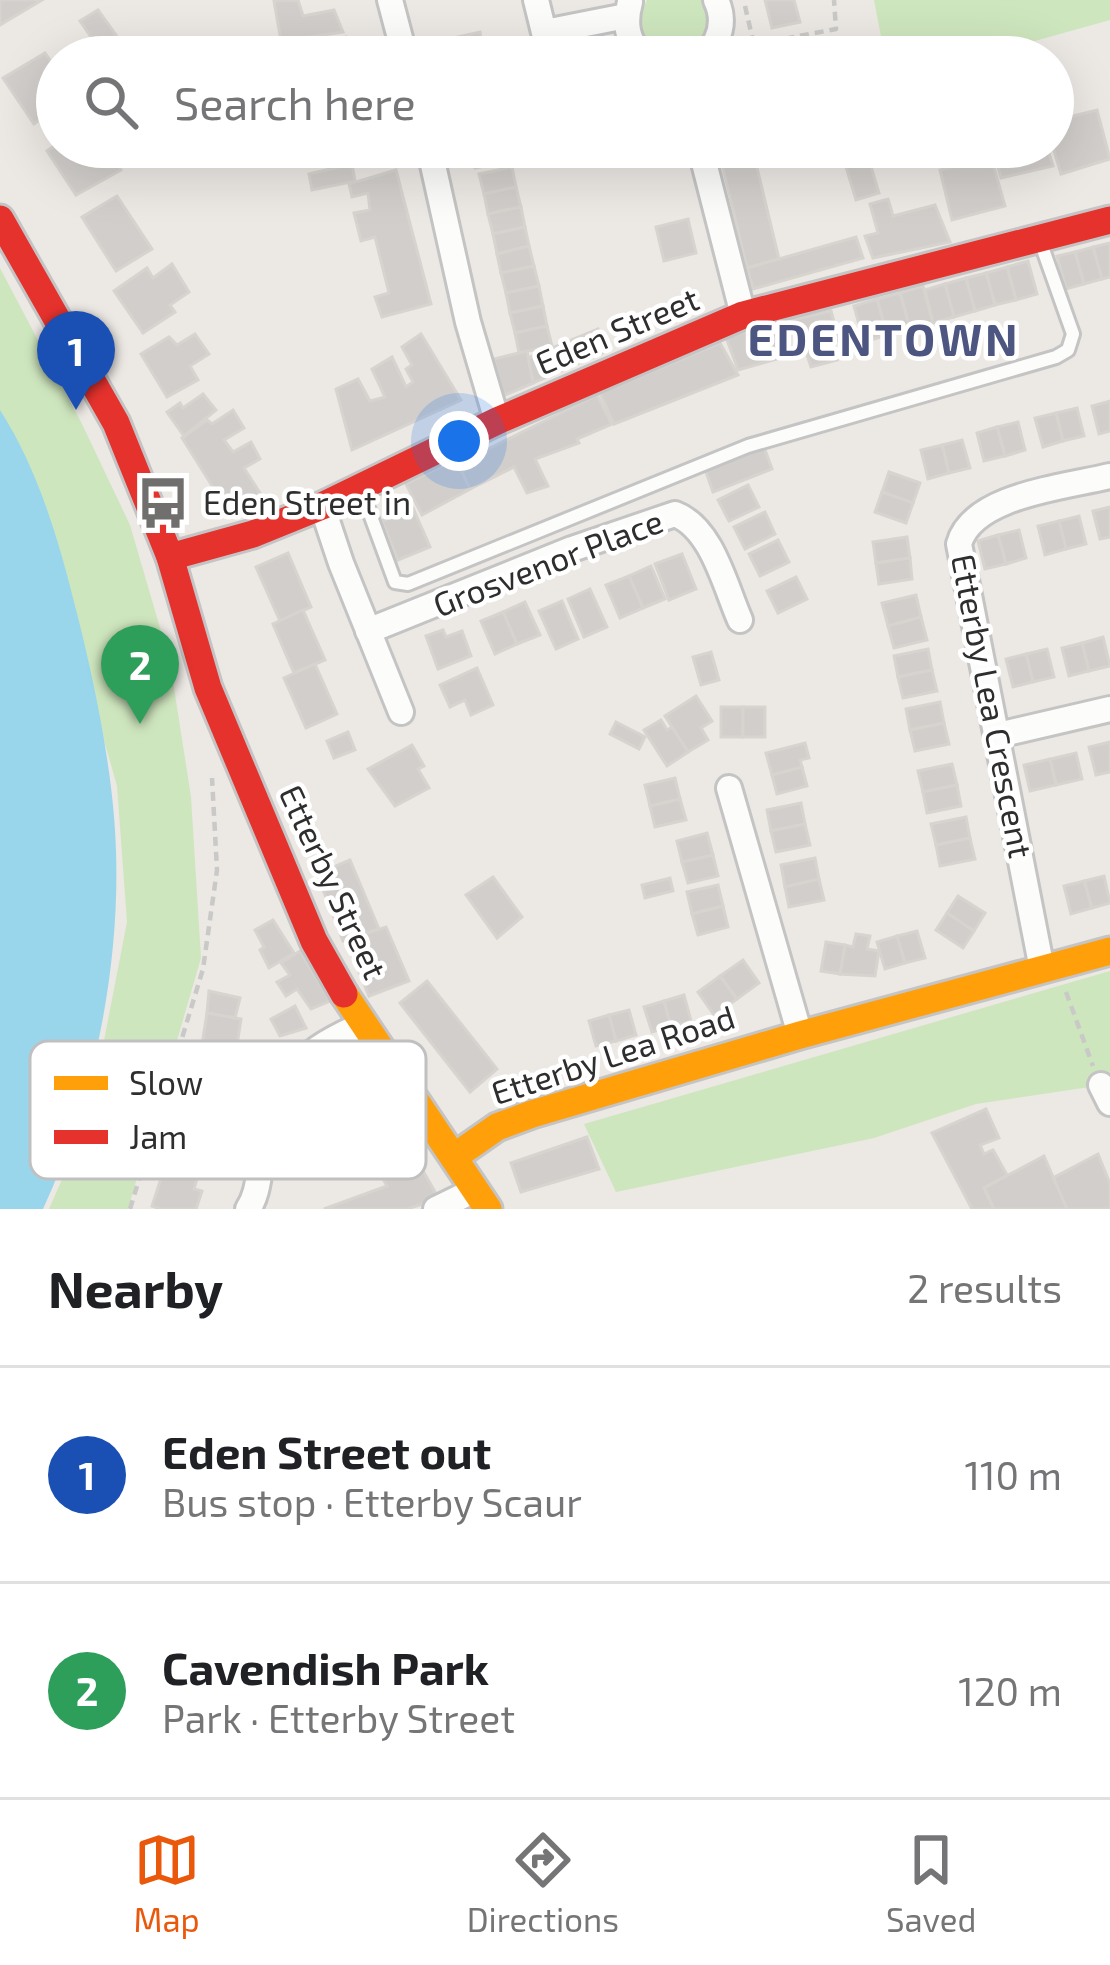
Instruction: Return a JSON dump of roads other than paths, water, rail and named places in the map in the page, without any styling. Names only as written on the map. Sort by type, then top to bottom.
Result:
[{"type":"street","points":[[390,0],[399,36]]},
{"type":"street","points":[[536,0],[546,36]]},
{"type":"street","points":[[716,0],[721,24],[718,36]]},
{"type":"street","points":[[568,36],[629,8]]},
{"type":"street","points":[[434,168],[468,322],[497,422]]},
{"type":"street","points":[[705,168],[743,316]]},
{"type":"street","name":"Etterby Street","points":[[0,218],[116,424],[170,557],[208,688],[314,941],[373,1041]]},
{"type":"street","name":"Eden Street","points":[[170,557],[253,534],[322,506],[497,422],[743,316],[1110,220]]},
{"type":"street","name":"Etterby Lea Crescent","points":[[1050,966],[961,564],[962,533],[984,509],[1110,476]]},
{"type":"street","points":[[322,506],[401,712]]},
{"type":"street","name":"Grosvenor Place","points":[[368,631],[675,514],[688,519],[707,546],[740,620]]},
{"type":"street","points":[[998,735],[1110,709]]},
{"type":"street","points":[[729,788],[800,1035]]},
{"type":"street","name":"Etterby Lea Road","points":[[454,1157],[496,1127],[532,1114],[1110,951]]},
{"type":"street","points":[[329,1041],[362,1025]]},
{"type":"street","name":"Etterby Street","points":[[426,1117],[481,1200]]},
{"type":"street","points":[[436,1209],[481,1200]]},
{"type":"lane","points":[[360,487],[394,581],[408,584],[748,446],[1055,357],[1068,350],[1073,334],[1040,240]]},
{"type":"water","points":[[0,410],[35,477],[52,525],[88,659],[111,789],[116,896],[98,1041],[30,1041],[30,1179],[56,1179],[43,1209],[0,1209]]},
{"type":"place","name":"Eden Street out","points":[[76,410]]},
{"type":"place","name":"Eden Street in","points":[[163,503]]},
{"type":"place","name":"Cavendish Park","points":[[140,724]]},
{"type":"district","name":"EDENTOWN","points":[[884,340]]}]
